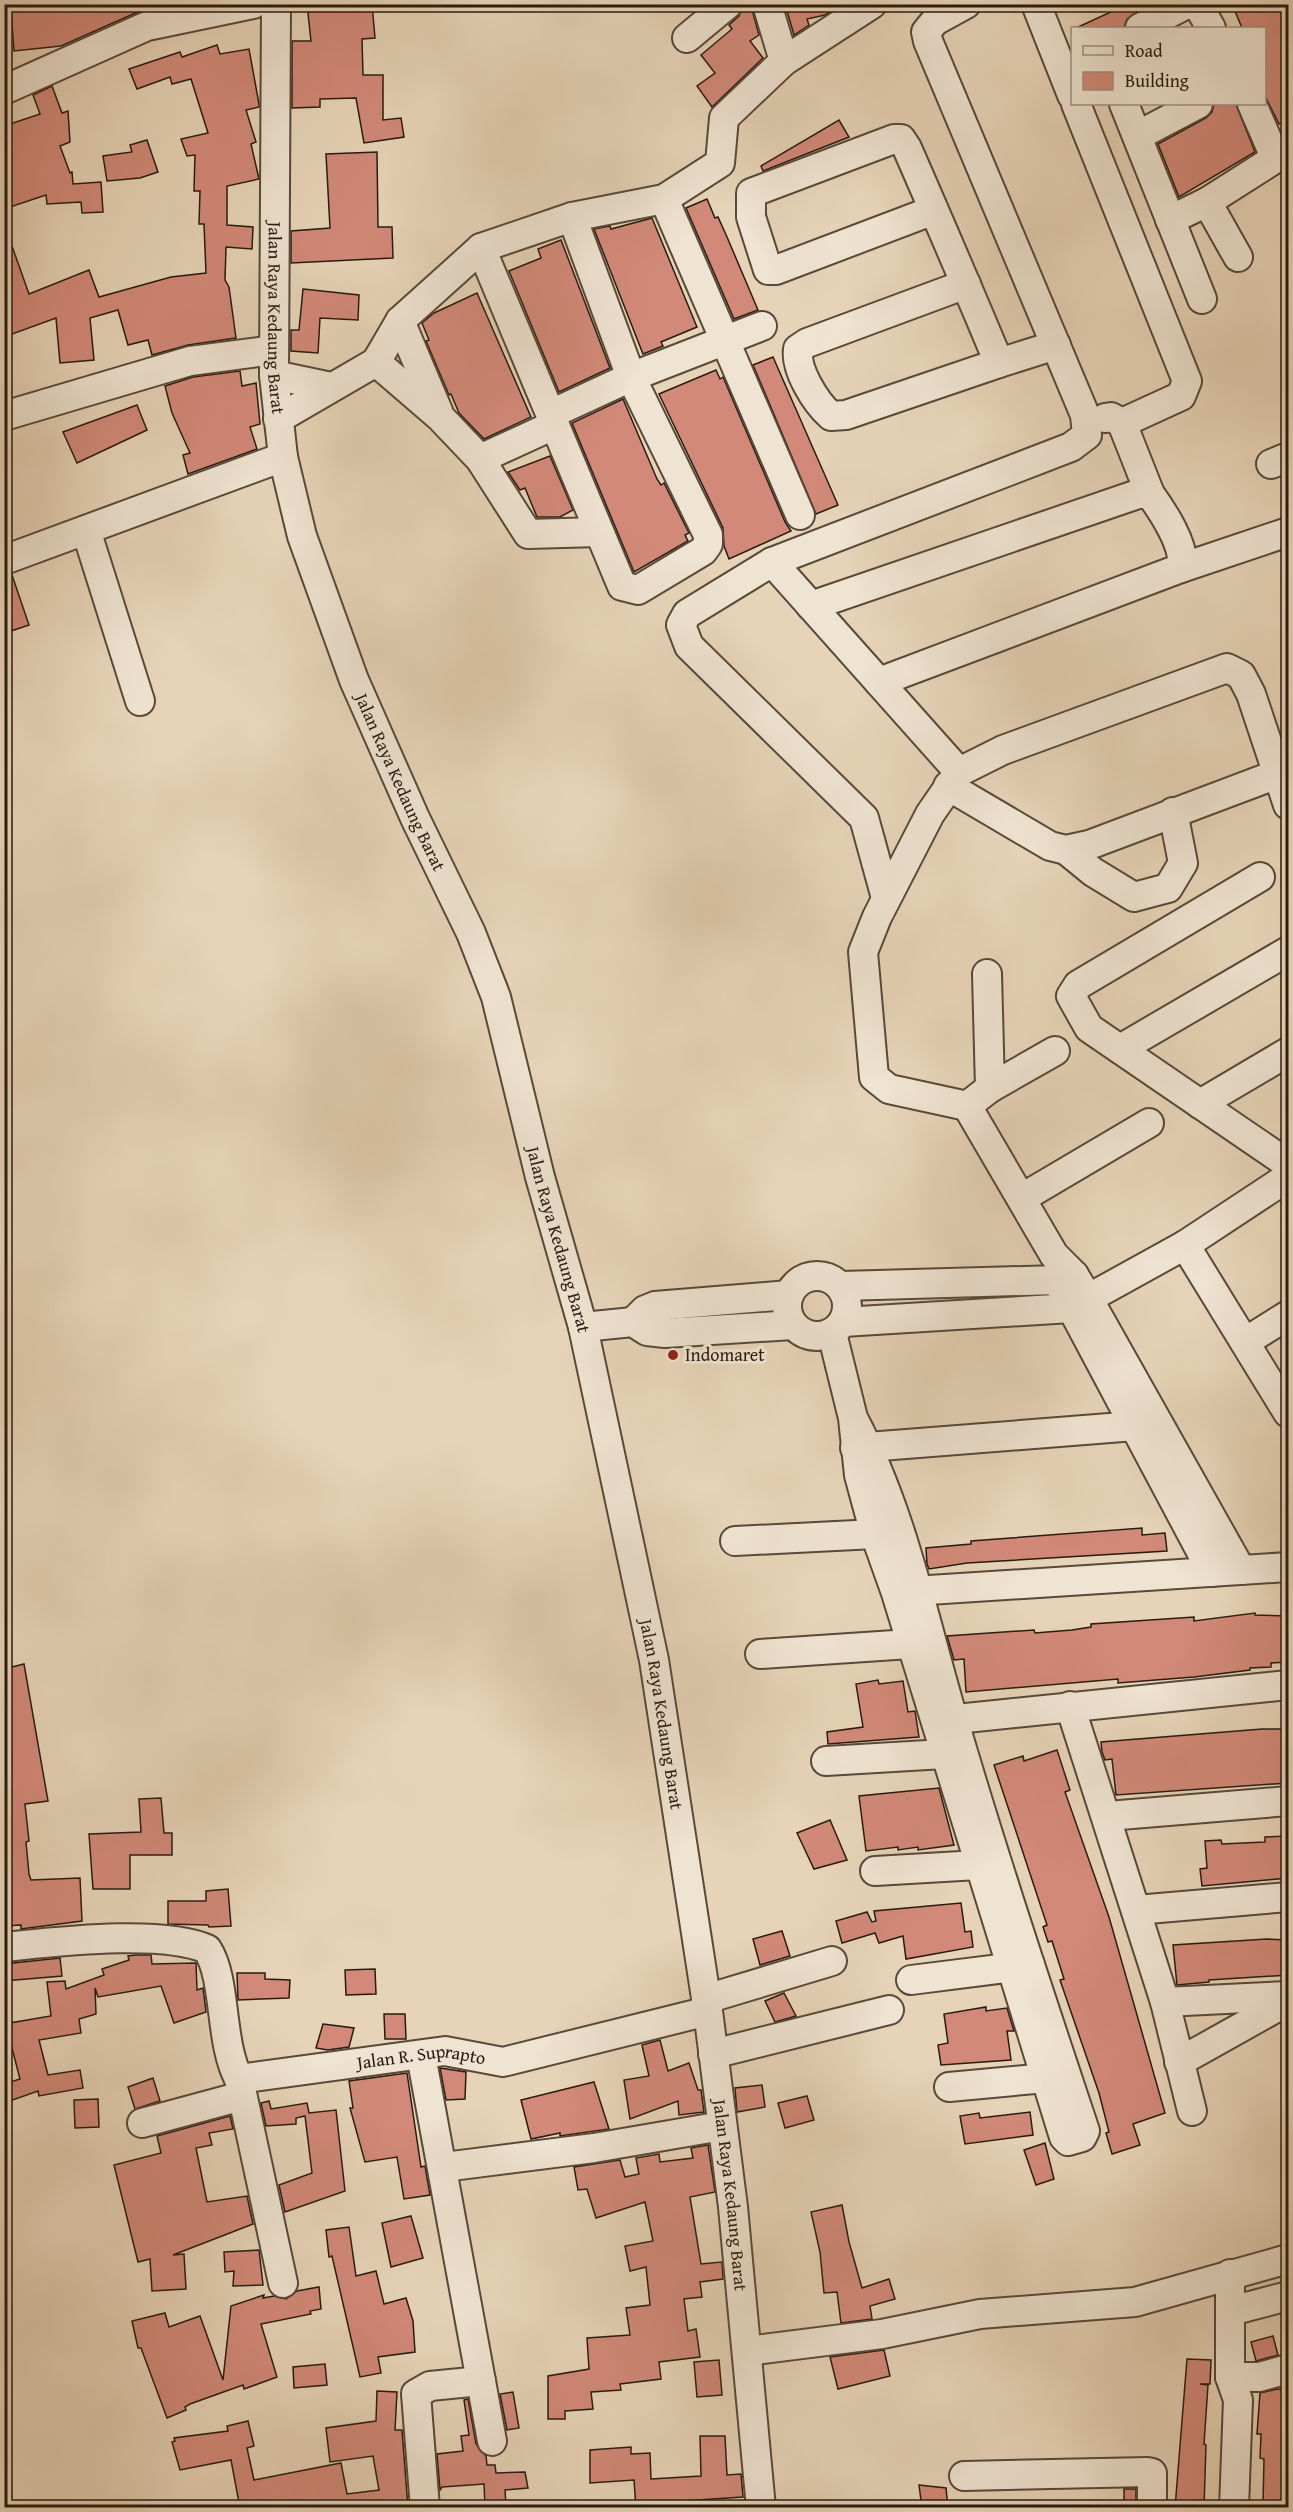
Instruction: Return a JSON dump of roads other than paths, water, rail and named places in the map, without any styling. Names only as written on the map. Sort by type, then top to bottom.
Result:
[{"type":"street","points":[[4,90],[147,26],[253,4]]},
{"type":"street","name":"Jalan Raya Kedaung Barat","points":[[276,4],[274,363],[282,457],[302,536],[354,680],[415,819],[471,933],[496,997],[540,1177],[583,1327],[654,1660],[707,2005],[748,2350],[761,2508]]},
{"type":"street","points":[[687,38],[728,4]]},
{"type":"street","points":[[767,4],[784,61]]},
{"type":"street","points":[[878,915],[864,818],[689,646],[681,625],[687,614],[772,562],[1071,447],[1087,435],[1086,422],[1056,345],[928,41],[926,32],[935,21],[966,4]]},
{"type":"street","points":[[1036,4],[1071,92]]},
{"type":"street","points":[[1142,27],[1187,4]]},
{"type":"street","points":[[1197,4],[1210,27]]},
{"type":"street","points":[[278,419],[376,362],[400,321],[481,248],[572,217],[664,199],[720,163],[724,118],[784,61],[868,6]]},
{"type":"street","points":[[1076,105],[1187,381],[1181,396],[1122,423]]},
{"type":"street","points":[[1124,105],[1139,135],[1202,299]]},
{"type":"street","points":[[1139,135],[1196,105]]},
{"type":"street","points":[[1170,220],[1281,165],[1251,105]]},
{"type":"street","points":[[934,210],[776,270],[768,270],[751,217],[751,193],[894,139],[901,139],[934,210],[999,363]]},
{"type":"street","points":[[664,199],[800,515]]},
{"type":"street","points":[[1207,202],[1238,257]]},
{"type":"street","points":[[481,248],[622,586],[638,591],[703,551],[708,544],[708,535],[631,377],[572,217]]},
{"type":"street","points":[[966,284],[807,343],[798,349],[796,360],[822,408],[831,416],[846,415],[1056,345]]},
{"type":"street","points":[[400,321],[441,418]]},
{"type":"street","points":[[480,459],[631,377],[762,326]]},
{"type":"street","points":[[4,416],[190,361],[274,363],[331,387]]},
{"type":"street","points":[[376,362],[441,418],[480,459],[528,534],[599,532]]},
{"type":"street","points":[[1086,422],[1111,417],[1122,423],[1150,494],[1180,547],[1183,562],[1181,568]]},
{"type":"street","points":[[4,560],[282,457]]},
{"type":"street","points":[[811,606],[1138,494],[1150,494]]},
{"type":"street","points":[[86,530],[140,701]]},
{"type":"street","points":[[879,682],[1181,568],[1288,532]]},
{"type":"street","points":[[772,562],[879,682],[953,779],[1050,846],[1066,850],[1093,872],[1134,897],[1168,888],[1183,863],[1173,812]]},
{"type":"street","points":[[1241,1570],[1080,1304],[1022,1198],[967,1106],[889,1089],[874,1077],[863,952],[878,915],[930,814],[953,779],[1003,750],[1227,668],[1240,675],[1251,694],[1283,772],[1288,805]]},
{"type":"street","points":[[1066,850],[1089,844],[1283,772]]},
{"type":"street","points":[[1260,877],[1078,985],[1071,996],[1089,1028],[1288,1164]]},
{"type":"street","points":[[1120,1048],[1288,951]]},
{"type":"street","points":[[987,974],[990,1088]]},
{"type":"street","points":[[967,1106],[990,1088],[1055,1051]]},
{"type":"street","points":[[1200,1104],[1288,1052]]},
{"type":"street","points":[[1022,1198],[1149,1123]]},
{"type":"street","points":[[583,1327],[633,1322],[647,1331],[665,1333],[793,1325],[811,1336],[838,1328],[1023,1312],[1080,1304],[1185,1245],[1288,1177]]},
{"type":"street","points":[[1185,1245],[1288,1413]]},
{"type":"street","points":[[841,1286],[1017,1281],[1062,1270]]},
{"type":"street","points":[[793,1325],[787,1305],[794,1286],[812,1275],[823,1275],[841,1286],[847,1298],[848,1310],[838,1328],[853,1418],[862,1447],[906,1591],[944,1719],[1021,1966],[1046,2078],[1066,2140],[1084,2136],[1085,2131],[1021,1966],[978,1865],[944,1754],[944,1719],[910,1644],[906,1591],[875,1534],[862,1447]]},
{"type":"street","points":[[1017,1281],[1023,1312]]},
{"type":"street","points":[[633,1322],[645,1310],[655,1306],[789,1295]]},
{"type":"street","points":[[1080,1304],[1135,1426],[1212,1572]]},
{"type":"street","points":[[1245,1342],[1288,1315]]},
{"type":"street","points":[[862,1447],[1135,1426]]},
{"type":"street","points":[[735,1541],[875,1534]]},
{"type":"street","points":[[906,1591],[1288,1567]]},
{"type":"street","points":[[760,1654],[910,1644]]},
{"type":"street","points":[[944,1719],[1288,1685]]},
{"type":"street","points":[[1070,1706],[1108,1816],[1165,2002],[1192,2111]]},
{"type":"street","points":[[826,1761],[944,1754]]},
{"type":"street","points":[[1108,1816],[1288,1801]]},
{"type":"street","points":[[875,1871],[978,1865]]},
{"type":"street","points":[[1136,1910],[1288,1897]]},
{"type":"street","points":[[4,1947],[80,1940],[154,1940],[196,1944],[207,1949],[217,1980],[230,2059],[241,2088],[283,2283]]},
{"type":"street","name":"Jalan R. Suprapto","points":[[142,2123],[241,2088],[421,2055],[445,2051],[503,2062],[707,2005],[832,1961]]},
{"type":"street","points":[[911,1980],[1021,1966]]},
{"type":"street","points":[[1165,2002],[1288,1996]]},
{"type":"street","points":[[1179,2062],[1288,2001]]},
{"type":"street","points":[[713,2054],[889,2010]]},
{"type":"street","points":[[421,2055],[444,2166],[492,2441]]},
{"type":"street","points":[[949,2087],[1046,2078]]},
{"type":"street","points":[[444,2166],[594,2148],[722,2126]]},
{"type":"street","points":[[748,2350],[882,2334],[980,2314],[1135,2301],[1288,2259]]},
{"type":"street","points":[[1230,2274],[1230,2377],[1238,2400],[1234,2508]]},
{"type":"street","points":[[1231,2311],[1288,2296]]},
{"type":"street","points":[[1230,2377],[1259,2377],[1288,2369]]},
{"type":"street","points":[[1218,2508],[1222,2397],[1230,2377]]},
{"type":"street","points":[[425,2508],[416,2394],[430,2386],[482,2381]]},
{"type":"street","points":[[964,2476],[1148,2472],[1152,2473],[1152,2508]]},
{"type":"place","name":"Indomaret","points":[[673,1355]]}]
